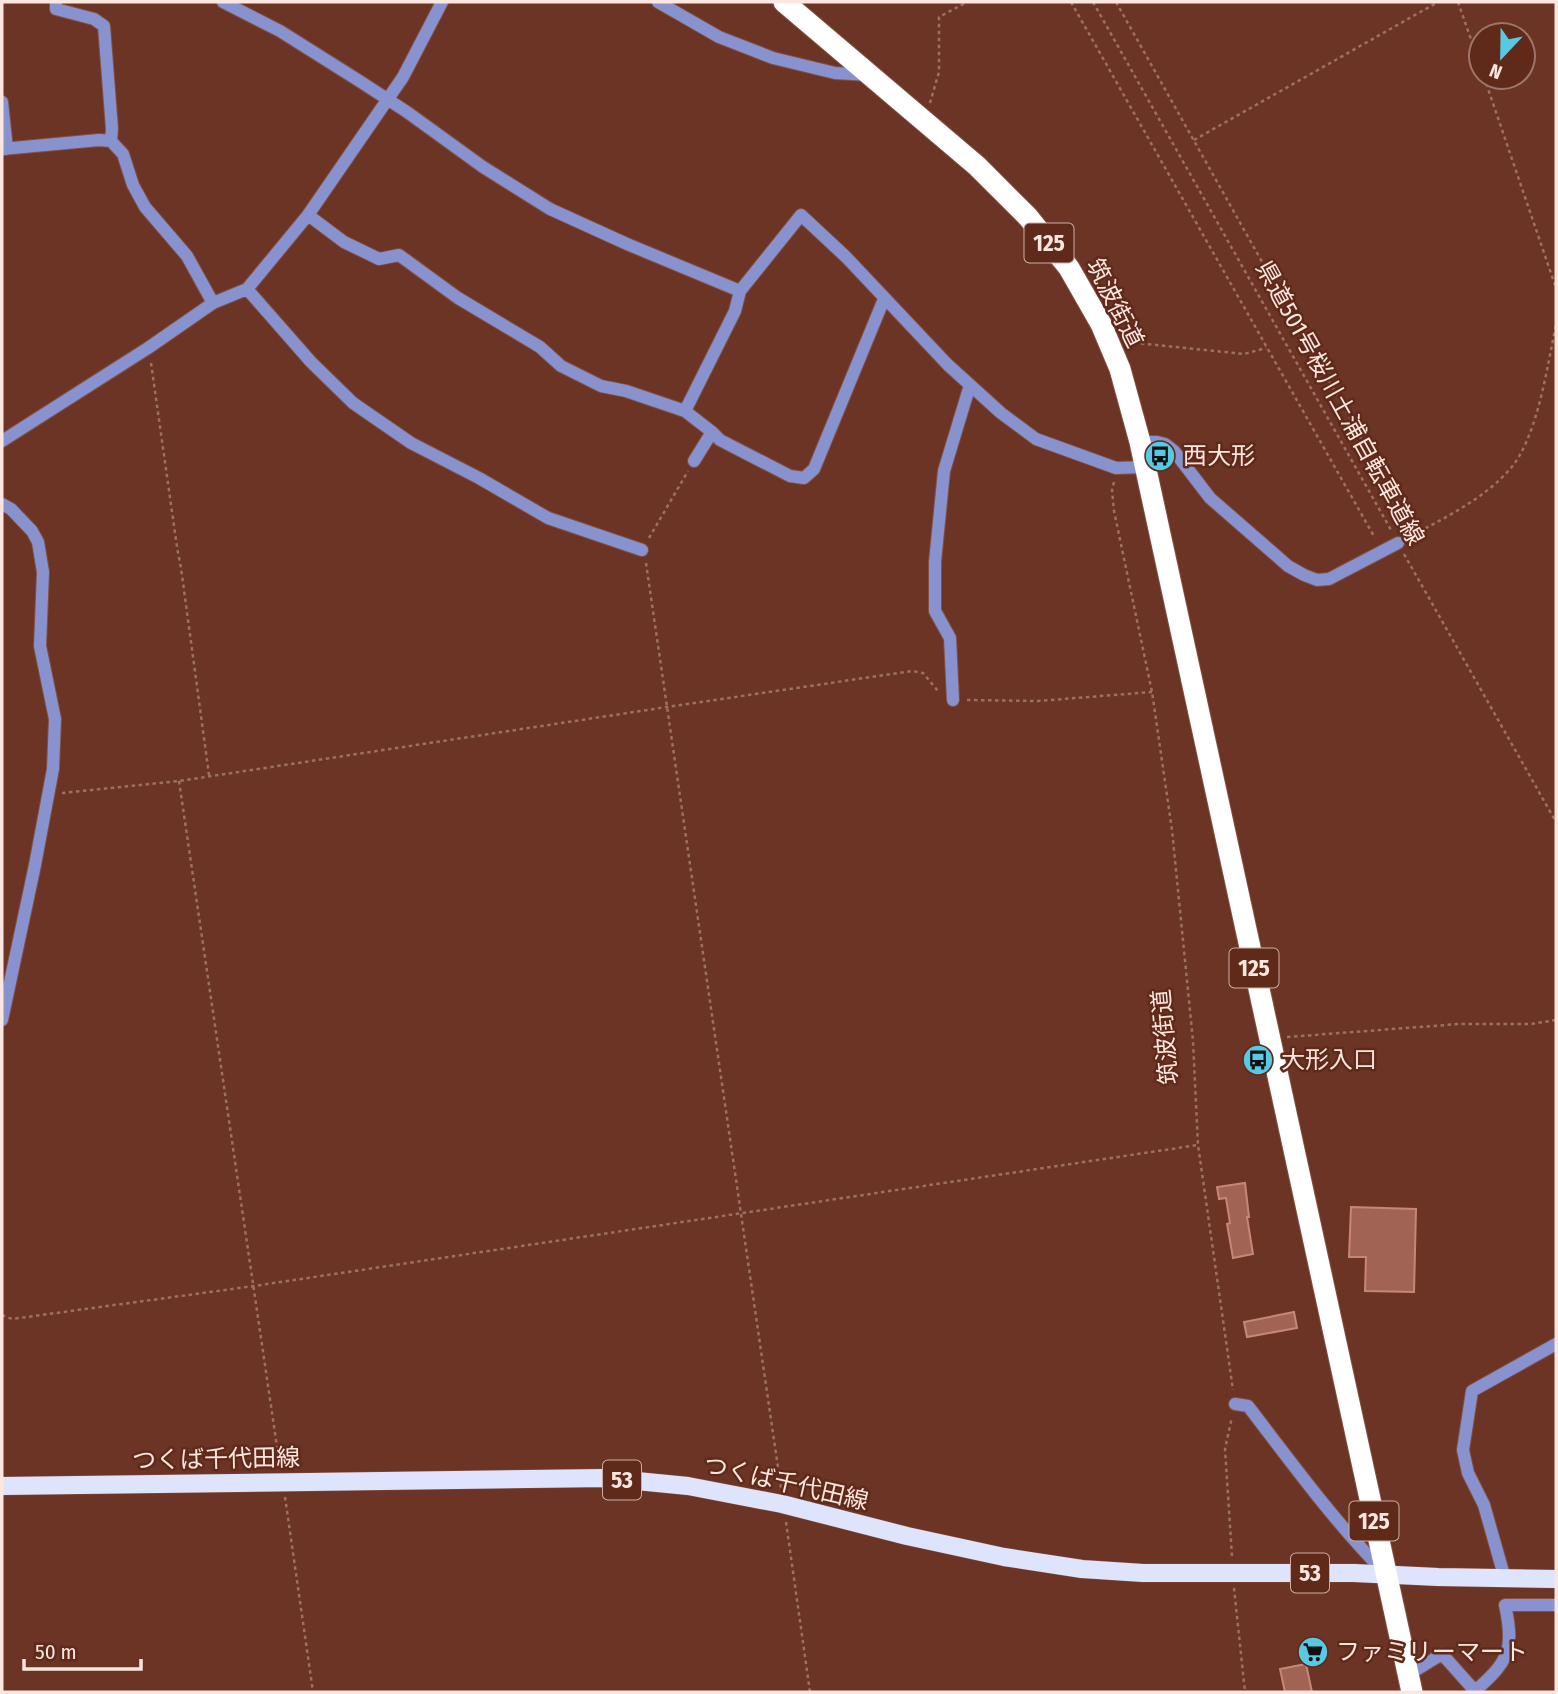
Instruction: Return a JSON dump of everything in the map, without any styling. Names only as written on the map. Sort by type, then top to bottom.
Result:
[{"type":"highway","name":"筑波街道","points":[[784,2],[977,166],[1028,217],[1069,268],[1101,324],[1120,369],[1146,467],[1410,1684]]},
{"type":"main road","name":"つくば千代田線","points":[[2,1486],[606,1478],[688,1486],[782,1504],[1004,1557],[1082,1569],[1143,1573],[1354,1573],[1556,1579]]},
{"type":"street","points":[[56,2],[56,9],[94,19],[104,26],[113,129],[111,141]]},
{"type":"street","points":[[223,2],[280,32],[386,99],[483,167],[550,209],[740,291]]},
{"type":"street","points":[[2,441],[149,348],[213,303],[247,289],[308,215],[402,76],[442,2]]},
{"type":"street","points":[[658,2],[719,37],[773,58],[835,74],[869,75]]},
{"type":"street","points":[[2,102],[4,149],[111,141],[124,154],[133,185],[145,207],[187,256],[213,303]]},
{"type":"street","points":[[308,215],[344,243],[379,259],[399,256],[457,298],[540,347],[561,366],[601,386],[626,391],[685,411],[720,440],[790,476],[804,478],[814,469],[884,299]]},
{"type":"street","points":[[685,411],[735,311],[740,291],[801,215],[846,257],[948,365],[1036,439],[1116,468],[1146,467]]},
{"type":"street","points":[[247,289],[311,362],[353,403],[411,443],[548,518],[642,550]]},
{"type":"street","points":[[953,700],[950,638],[935,611],[935,562],[944,471],[970,385]]},
{"type":"street","points":[[694,461],[712,432]]},
{"type":"street","points":[[1140,442],[1165,444],[1174,451],[1210,498],[1288,566],[1304,575],[1317,580],[1329,579],[1398,543]]},
{"type":"street","points":[[2,504],[11,509],[32,531],[38,542],[43,572],[40,646],[55,719],[53,769],[2,1020]]},
{"type":"street","points":[[1505,1579],[1484,1505],[1468,1474],[1463,1450],[1472,1391],[1556,1344]]},
{"type":"street","points":[[1235,1404],[1248,1406],[1358,1545],[1386,1574]]},
{"type":"street","points":[[1410,1684],[1442,1654],[1475,1692],[1506,1658],[1510,1641],[1505,1605],[1556,1605]]},
{"type":"path","points":[[924,121],[939,72],[939,18],[967,2]]},
{"type":"path","points":[[1072,2],[1383,552]]},
{"type":"path","name":"県道501号桜川土浦自転車道線","points":[[1094,2],[1556,822]]},
{"type":"path","points":[[1116,2],[1415,534]]},
{"type":"path","points":[[1194,140],[1438,2]]},
{"type":"path","points":[[1458,2],[1467,28]]},
{"type":"path","points":[[1489,91],[1556,288]]},
{"type":"path","points":[[1398,543],[1482,494],[1513,466],[1527,440],[1538,408],[1556,325]]},
{"type":"path","points":[[1110,347],[1126,342],[1244,354],[1266,348]]},
{"type":"path","points":[[149,348],[209,775]]},
{"type":"path","points":[[694,461],[642,550],[648,569],[810,1692]]},
{"type":"path","name":"筑波街道","points":[[1116,468],[1112,489],[1114,511],[1152,692],[1172,830],[1193,1041],[1198,1146],[1235,1404]]},
{"type":"path","points":[[48,791],[60,793],[179,781],[912,671],[923,673],[942,694],[953,700],[1038,701],[1152,692]]},
{"type":"path","points":[[179,781],[313,1692]]},
{"type":"path","points":[[1270,1041],[1283,1037],[1459,1024],[1531,1024],[1556,1020]]},
{"type":"path","points":[[2,1315],[12,1319],[254,1286],[1198,1146]]},
{"type":"path","points":[[1235,1404],[1225,1449],[1233,1574],[1245,1692]]},
{"type":"building","points":[[1245,1183],[1253,1254],[1233,1258],[1226,1198],[1219,1199],[1217,1187]]},
{"type":"building","points":[[1351,1207],[1416,1209],[1414,1292],[1365,1291],[1366,1257],[1349,1257]]},
{"type":"building","points":[[1294,1312],[1297,1328],[1247,1337],[1244,1322]]},
{"type":"building","points":[[1306,1664],[1312,1692],[1285,1692],[1280,1669]]},
{"type":"place","name":"西大形","points":[[1160,456]]},
{"type":"place","name":"大形入口","points":[[1258,1060]]},
{"type":"place","name":"ファミリーマート","points":[[1313,1652]]}]
